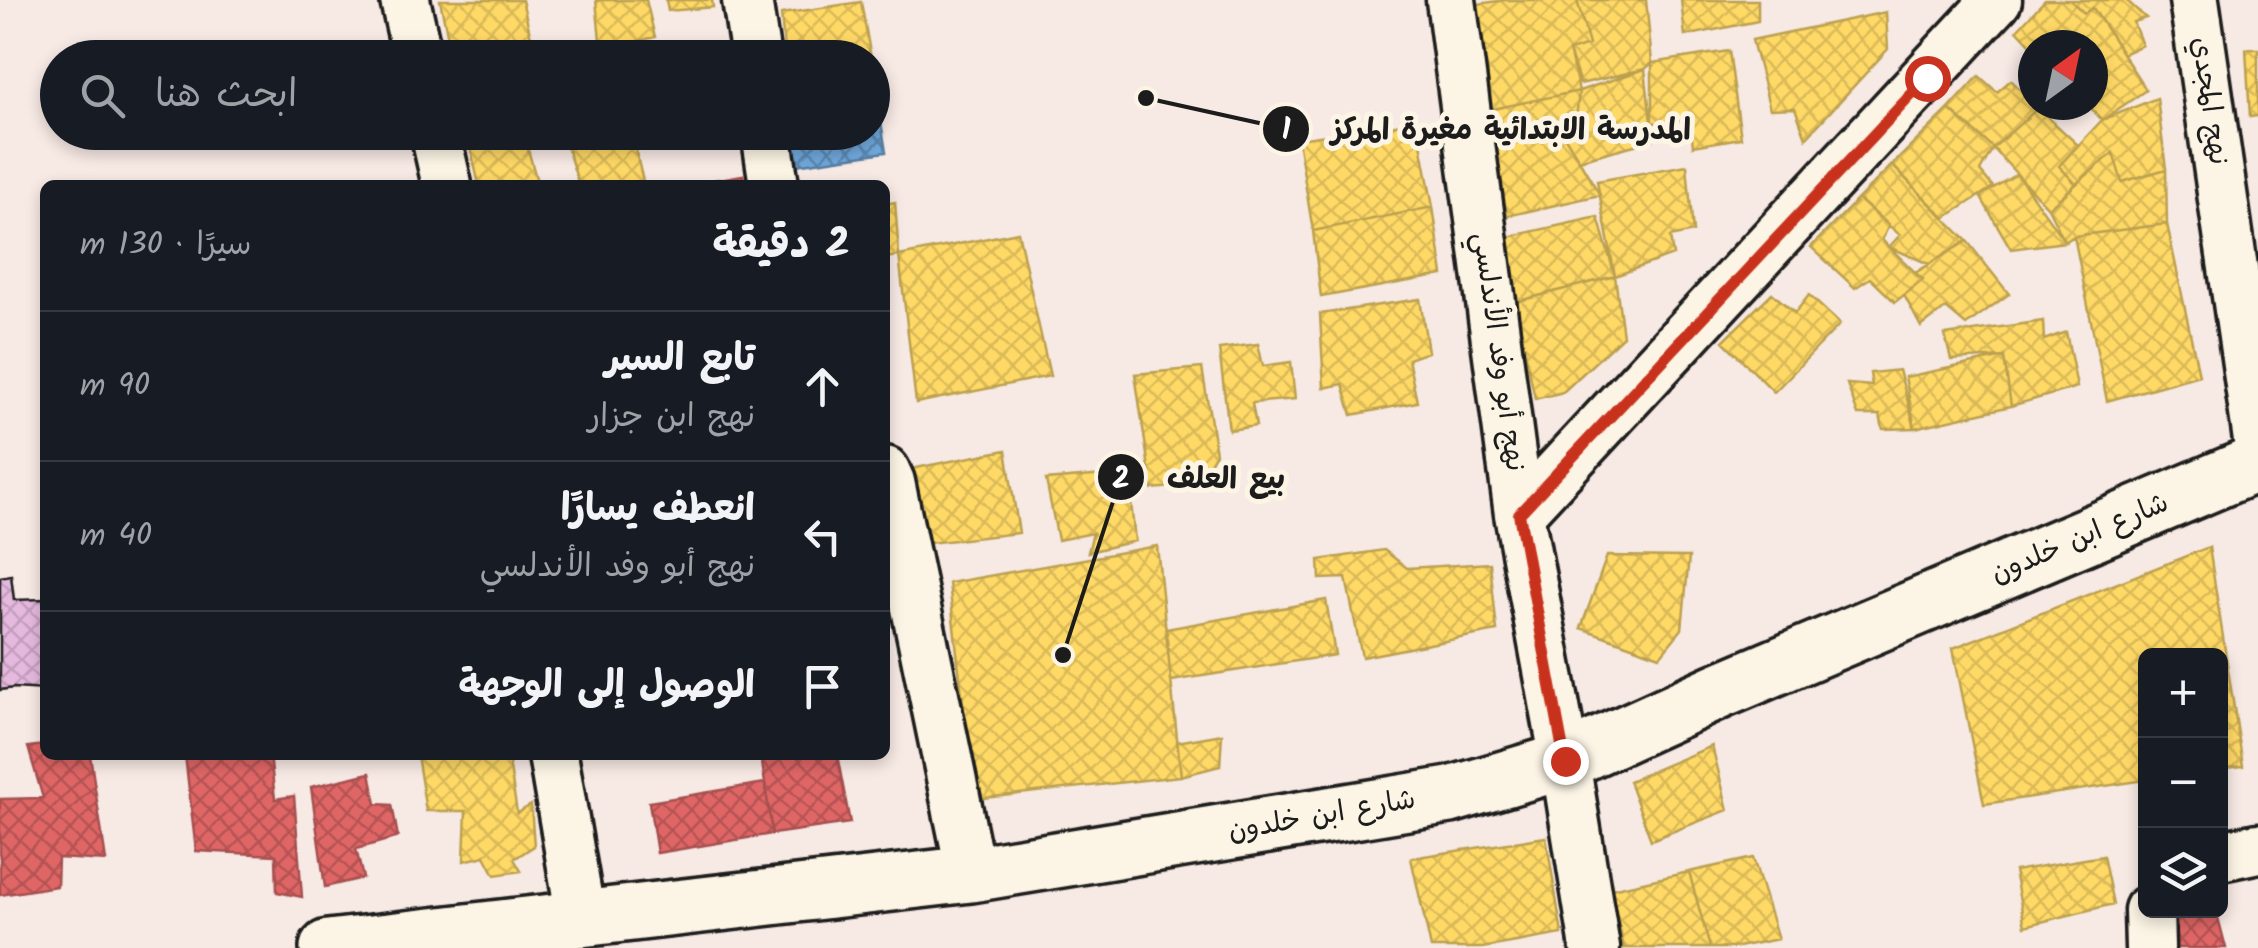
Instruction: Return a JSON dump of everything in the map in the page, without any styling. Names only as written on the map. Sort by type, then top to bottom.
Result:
[{"type":"street","points":[[406,0],[414,40]]},
{"type":"street","points":[[748,0],[754,40]]},
{"type":"street","name":"نهج أبو وفد الأندلسي","points":[[1451,0],[1519,514],[1595,948]]},
{"type":"street","points":[[1519,514],[1997,0]]},
{"type":"street","name":"نهج المجدي","points":[[2194,0],[2258,440]]},
{"type":"street","points":[[439,150],[446,180]]},
{"type":"street","points":[[769,150],[773,180]]},
{"type":"street","name":"شارع ابن خلدون","points":[[328,948],[970,874],[1450,795],[1565,761],[1720,691],[2258,464]]},
{"type":"street","points":[[890,482],[970,874]]},
{"type":"street","points":[[553,760],[580,919]]},
{"type":"street","points":[[2228,854],[2258,848]]},
{"type":"street","points":[[2148,918],[2150,948]]},
{"type":"building: سكن","points":[[440,0],[522,0],[532,40],[448,40]]},
{"type":"building: سكن","points":[[596,0],[646,0],[655,37],[600,40]]},
{"type":"building: سكن","points":[[666,0],[712,0],[713,7],[668,11]]},
{"type":"building: سكن","points":[[1505,0],[1577,0],[1589,45],[1569,51],[1579,91],[1488,110],[1471,5]]},
{"type":"building: سكن","points":[[1577,0],[1646,0],[1652,63],[1645,69],[1580,84],[1569,51],[1589,45]]},
{"type":"building: سكن","points":[[1681,0],[1758,0],[1758,21],[1685,36]]},
{"type":"building: سكن","points":[[2045,0],[2070,0],[2084,13],[2093,8],[2107,30],[2018,31]]},
{"type":"building: سكن","points":[[2070,0],[2126,0],[2146,18],[2133,22],[2142,45],[2123,54],[2093,8],[2084,13]]},
{"type":"building: سكن","points":[[861,2],[868,40],[783,40],[781,14]]},
{"type":"building: سكن","points":[[1886,12],[1888,49],[1806,138],[1795,108],[1770,109],[1752,40]]},
{"type":"building: سكن","points":[[2108,31],[2146,90],[2108,116]]},
{"type":"building: سكن","points":[[2246,49],[2258,49],[2258,116],[2250,117]]},
{"type":"building: سكن","points":[[1729,51],[1741,138],[1693,146],[1690,119],[1652,123],[1652,63]]},
{"type":"building: سكن","points":[[1645,69],[1653,140],[1579,160],[1565,137],[1575,129],[1579,91]]},
{"type":"building: سكن","points":[[1979,76],[1997,92],[2011,80],[2018,87],[2018,120],[2024,120],[1993,148],[1949,109]]},
{"type":"building: سكن","points":[[1579,91],[1575,129],[1565,137],[1600,195],[1507,216],[1488,110]]},
{"type":"building: سكن","points":[[2157,98],[2166,169],[2122,182],[2113,153],[2076,184],[2059,166],[2108,118]]},
{"type":"building: سكن","points":[[1949,109],[1993,148],[1980,171],[1993,187],[1945,218],[1892,165]]},
{"type":"building: سكن","points":[[2024,120],[2051,120],[2078,145],[2059,166],[2076,184],[2048,208],[1993,148]]},
{"type":"building: سكن","points":[[1417,122],[1433,207],[1313,231],[1298,139]]},
{"type":"building: سكن","points":[[471,150],[528,150],[537,180],[478,180]]},
{"type":"building: سكن","points":[[568,150],[635,150],[643,180],[577,180]]},
{"type":"building: سكن","points":[[2113,153],[2122,182],[2166,169],[2167,224],[2074,236],[2065,242],[2048,208]]},
{"type":"building: سكن","points":[[1687,165],[1693,232],[1670,237],[1673,255],[1615,276],[1597,181]]},
{"type":"building: سكن","points":[[1892,165],[1967,241],[1929,264],[1889,247],[1900,235],[1858,199]]},
{"type":"building: سكن","points":[[2017,174],[2065,242],[2011,249],[1980,196]]},
{"type":"building: سكن","points":[[1858,199],[1889,225],[1882,240],[1923,280],[1895,302],[1870,278],[1855,288],[1811,247]]},
{"type":"building: سكن","points":[[895,202],[899,256],[890,257],[890,203]]},
{"type":"building: سكن","points":[[1433,207],[1443,275],[1321,297],[1313,231]]},
{"type":"building: سكن","points":[[1598,217],[1615,276],[1515,302],[1507,237]]},
{"type":"building: سكن","points":[[2167,224],[2199,375],[2107,401],[2074,236]]},
{"type":"building: سكن","points":[[1018,232],[1050,376],[916,403],[899,256]]},
{"type":"building: سكن","points":[[1967,241],[2009,294],[1966,325],[1946,308],[1921,327],[1904,295],[1923,280],[1915,273]]},
{"type":"building: سكن","points":[[1615,276],[1623,336],[1563,392],[1535,399],[1515,302]]},
{"type":"building: سكن","points":[[1772,293],[1795,313],[1809,295],[1840,324],[1774,392],[1723,341]]},
{"type":"building: سكن","points":[[1420,299],[1428,352],[1408,359],[1417,402],[1352,415],[1343,384],[1324,388],[1320,314]]},
{"type":"building: سكن","points":[[2043,321],[2044,340],[2066,332],[2077,387],[2011,406],[2004,357],[1951,360],[1945,335]]},
{"type":"building: سكن","points":[[1258,344],[1263,366],[1291,362],[1295,399],[1252,403],[1256,426],[1229,430],[1219,349]]},
{"type":"building: سكن","points":[[2004,357],[2011,406],[1915,428],[1905,377]]},
{"type":"building: سكن","points":[[1202,368],[1216,453],[1197,485],[1152,489],[1135,374]]},
{"type":"building: سكن","points":[[1899,370],[1915,428],[1883,429],[1880,415],[1858,415],[1847,384],[1872,386],[1870,373]]},
{"type":"building: سكن","points":[[1006,450],[1019,533],[929,543],[911,469]]},
{"type":"building: سكن","points":[[1128,473],[1135,541],[1088,552],[1093,533],[1058,540],[1046,480]]},
{"type":"building: سكن","points":[[1157,546],[1181,776],[974,799],[949,583]]},
{"type":"building: سكن","points":[[2209,547],[2225,648],[2138,648],[2138,781],[1984,804],[1953,648]]},
{"type":"building: سكن","points":[[1384,550],[1407,568],[1490,563],[1497,631],[1362,657],[1346,578],[1320,579],[1319,560]]},
{"type":"building: سكن","points":[[1607,556],[1689,557],[1682,629],[1660,656],[1581,628]]},
{"type":"building: سكن","points":[[1326,600],[1335,655],[1171,681],[1166,629]]},
{"type":"building: سكن","points":[[2228,669],[2243,766],[2228,768]]},
{"type":"building: سكن","points":[[1222,734],[1220,766],[1181,776],[1177,742]]},
{"type":"building: سكن","points":[[1712,746],[1728,810],[1651,840],[1629,781]]},
{"type":"building: سكن","points":[[418,760],[509,760],[517,813],[531,805],[534,846],[514,859],[521,871],[495,875],[485,856],[464,861],[466,811],[426,811]]},
{"type":"building: سكن","points":[[1546,837],[1562,934],[1482,948],[1431,948],[1411,858]]},
{"type":"building: سكن","points":[[2103,856],[2113,904],[2025,926],[2014,871]]},
{"type":"building: سكن","points":[[1753,858],[1778,939],[1733,948],[1710,948],[1689,872]]},
{"type":"building: سكن","points":[[1689,872],[1710,948],[1624,948],[1611,889]]},
{"type":"building: متاجر","points":[[743,175],[744,180],[714,180]]},
{"type":"building: متاجر","points":[[40,746],[40,760],[91,760],[106,861],[58,858],[57,886],[0,895],[0,799],[43,798],[28,747]]},
{"type":"building: متاجر","points":[[186,760],[271,760],[275,799],[294,796],[302,897],[277,892],[276,855],[196,851]]},
{"type":"building: متاجر","points":[[762,760],[838,760],[850,823],[772,834]]},
{"type":"building: متاجر","points":[[370,773],[376,804],[392,805],[398,837],[356,849],[363,878],[325,887],[311,787]]},
{"type":"building: متاجر","points":[[765,783],[772,834],[657,853],[649,802]]},
{"type":"building: متاجر","points":[[2151,918],[2218,918],[2226,948],[2157,948]]},
{"type":"building: مدارس","points":[[794,150],[886,152],[795,165]]},
{"type":"building: أخرى","points":[[11,575],[14,600],[40,599],[40,690],[0,690],[0,577]]},
{"type":"place","name":"المدرسة الابتدائية مغيرة المركز","points":[[1146,98]]},
{"type":"place","name":"بيع العلف","points":[[1063,655]]},
{"type":"route","points":[[1565,761],[1519,514],[1927,78]]}]
